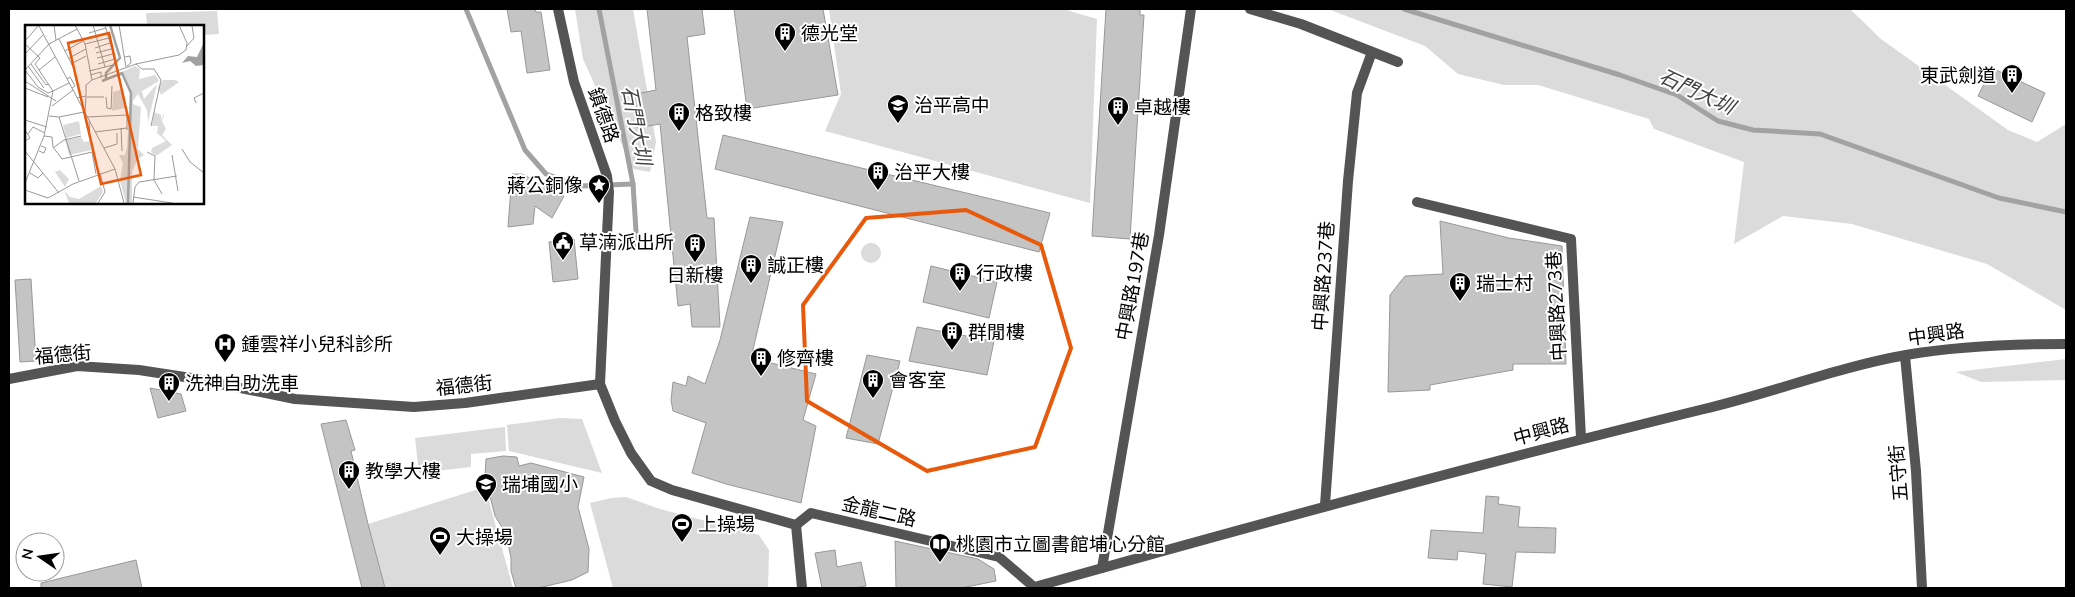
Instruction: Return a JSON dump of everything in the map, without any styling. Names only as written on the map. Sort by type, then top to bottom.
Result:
[{"type":"street","name":"鎮德路","points":[[558,9],[574,82],[607,176],[609,192],[600,384]]},
{"type":"street","name":"中興路197巷","points":[[1102,568],[1159,235],[1191,9]]},
{"type":"street","points":[[1250,9],[1301,24],[1398,62]]},
{"type":"street","name":"中興路237巷","points":[[1325,505],[1348,181],[1358,93],[1372,52]]},
{"type":"street","name":"中興路273巷","points":[[1417,202],[1571,239],[1581,438]]},
{"type":"street","name":"中興路","points":[[1033,588],[1325,505],[1581,438],[1712,408],[1905,356],[1987,345],[2066,344]]},
{"type":"street","name":"五守街","points":[[1905,356],[1917,489],[1922,588]]},
{"type":"street","name":"福德街","points":[[9,379],[77,366],[139,370],[219,383],[294,399],[414,408],[465,403],[600,384]]},
{"type":"street","points":[[600,384],[623,437],[651,481],[672,490],[796,525],[802,588]]},
{"type":"street","name":"金龍二路","points":[[796,525],[811,513],[999,557],[1033,588]]},
{"type":"highlighted area","points":[[966,210],[1041,245],[1071,348],[1035,447],[927,471],[807,401],[803,305],[866,218]]},
{"type":"shaded area","points":[[575,9],[633,9],[656,142],[650,172],[633,169],[583,59]]},
{"type":"shaded area","points":[[829,9],[1063,9],[1097,19],[1090,203],[825,131],[841,94]]},
{"type":"shaded area","points":[[1328,9],[1850,9],[1881,39],[2008,130],[2037,142],[2066,124],[2066,310],[1987,264],[1852,224],[1783,216],[1734,244],[1744,162],[1654,129],[1649,119],[1538,85],[1504,85],[1458,74],[1425,46]]},
{"type":"shaded area","points":[[217,11],[219,34],[204,35],[204,25],[147,25],[146,13]]},
{"type":"shaded area","points":[[871,243],[878,246],[881,253],[878,260],[871,263],[864,260],[861,253],[864,246]]},
{"type":"shaded area","points":[[2066,359],[2066,380],[1981,382],[1956,372]]},
{"type":"shaded area","points":[[560,418],[582,419],[602,473],[509,451],[507,425]]},
{"type":"shaded area","points":[[505,427],[506,451],[471,454],[471,467],[419,473],[415,438]]},
{"type":"shaded area","name":"大操場","points":[[485,487],[513,588],[385,588],[368,524]]},
{"type":"shaded area","name":"上操場","points":[[626,497],[660,509],[759,535],[769,550],[768,588],[613,588],[590,503]]},
{"type":"building","points":[[507,9],[535,9],[536,12],[541,12],[550,70],[527,73],[521,31],[511,32]]},
{"type":"building","points":[[647,9],[702,9],[705,34],[687,37],[707,218],[714,218],[720,327],[692,327],[690,304],[678,306],[660,124],[637,128],[631,95],[656,90]]},
{"type":"building","name":"德光堂","points":[[734,9],[823,9],[838,95],[747,109]]},
{"type":"building","name":"卓越樓","points":[[1106,9],[1140,9],[1140,15],[1144,15],[1130,239],[1092,236]]},
{"type":"building","name":"東武劍道","points":[[1992,68],[2045,93],[2032,122],[1978,96]]},
{"type":"building","name":"治平大樓","points":[[723,135],[1050,213],[1039,252],[715,169]]},
{"type":"building","points":[[512,174],[522,174],[564,196],[552,218],[535,206],[533,224],[508,227]]},
{"type":"building","points":[[750,217],[783,222],[751,358],[816,374],[803,420],[816,426],[801,503],[726,484],[692,473],[706,423],[673,411],[671,400],[673,382],[686,386],[688,376],[705,384],[720,340]]},
{"type":"building","points":[[1440,221],[1509,238],[1562,246],[1566,364],[1513,364],[1513,370],[1430,385],[1430,390],[1388,392],[1390,295],[1405,276],[1443,274]]},
{"type":"building","name":"草湳派出所","points":[[574,239],[578,279],[553,282],[549,242]]},
{"type":"building","name":"行政樓","points":[[931,266],[997,282],[989,318],[923,302]]},
{"type":"building","points":[[31,279],[36,361],[20,362],[15,280]]},
{"type":"building","name":"群閒樓","points":[[917,327],[994,341],[987,375],[909,361]]},
{"type":"building","name":"會客室","points":[[867,355],[900,361],[878,444],[846,438]]},
{"type":"building","name":"洗神自助洗車","points":[[150,388],[181,394],[186,411],[158,418]]},
{"type":"building","name":"教學大樓","points":[[346,420],[355,450],[351,451],[385,588],[362,588],[321,424]]},
{"type":"building","points":[[503,456],[517,457],[519,466],[531,463],[584,477],[578,507],[589,549],[588,572],[572,580],[538,588],[516,588],[511,571],[511,558],[506,534],[495,516],[485,476],[486,459]]},
{"type":"building","points":[[1486,496],[1499,497],[1498,504],[1520,507],[1518,527],[1556,528],[1555,553],[1516,552],[1512,587],[1483,584],[1486,554],[1458,551],[1457,560],[1428,558],[1431,530],[1483,533]]},
{"type":"building","name":"桃園市立圖書館埔心分館","points":[[895,541],[978,559],[994,569],[996,581],[961,588],[896,588]]},
{"type":"building","points":[[835,550],[837,567],[861,562],[866,586],[822,588],[815,553]]},
{"type":"building","points":[[136,560],[142,588],[41,588],[41,583],[65,582],[65,577]]},
{"type":"waterway","points":[[466,9],[525,150],[546,174],[580,186],[633,184]]},
{"type":"waterway","name":"石門大圳","points":[[599,9],[633,184],[637,247]]},
{"type":"waterway","name":"石門大圳","points":[[1404,9],[1620,75],[1677,95],[1718,121],[1753,130],[1820,134],[1999,198],[2066,212]]},
{"type":"place","name":"德光堂","points":[[785,52]]},
{"type":"place","name":"東武劍道","points":[[2012,94]]},
{"type":"place","name":"治平高中","points":[[898,124]]},
{"type":"place","name":"卓越樓","points":[[1118,126]]},
{"type":"place","name":"格致樓","points":[[679,132]]},
{"type":"place","name":"治平大樓","points":[[878,191]]},
{"type":"place","name":"蔣公銅像","points":[[599,204]]},
{"type":"place","name":"草湳派出所","points":[[563,261]]},
{"type":"place","name":"日新樓","points":[[695,263]]},
{"type":"place","name":"誠正樓","points":[[751,284]]},
{"type":"place","name":"行政樓","points":[[960,292]]},
{"type":"place","name":"瑞士村","points":[[1460,302]]},
{"type":"place","name":"群閒樓","points":[[952,351]]},
{"type":"place","name":"鍾雲祥小兒科診所","points":[[225,363]]},
{"type":"place","name":"修齊樓","points":[[761,377]]},
{"type":"place","name":"會客室","points":[[873,399]]},
{"type":"place","name":"洗神自助洗車","points":[[169,402]]},
{"type":"place","name":"教學大樓","points":[[349,490]]},
{"type":"place","name":"瑞埔國小","points":[[486,503]]},
{"type":"place","name":"上操場","points":[[682,543]]},
{"type":"place","name":"大操場","points":[[440,556]]},
{"type":"place","name":"桃園市立圖書館埔心分館","points":[[940,563]]}]
